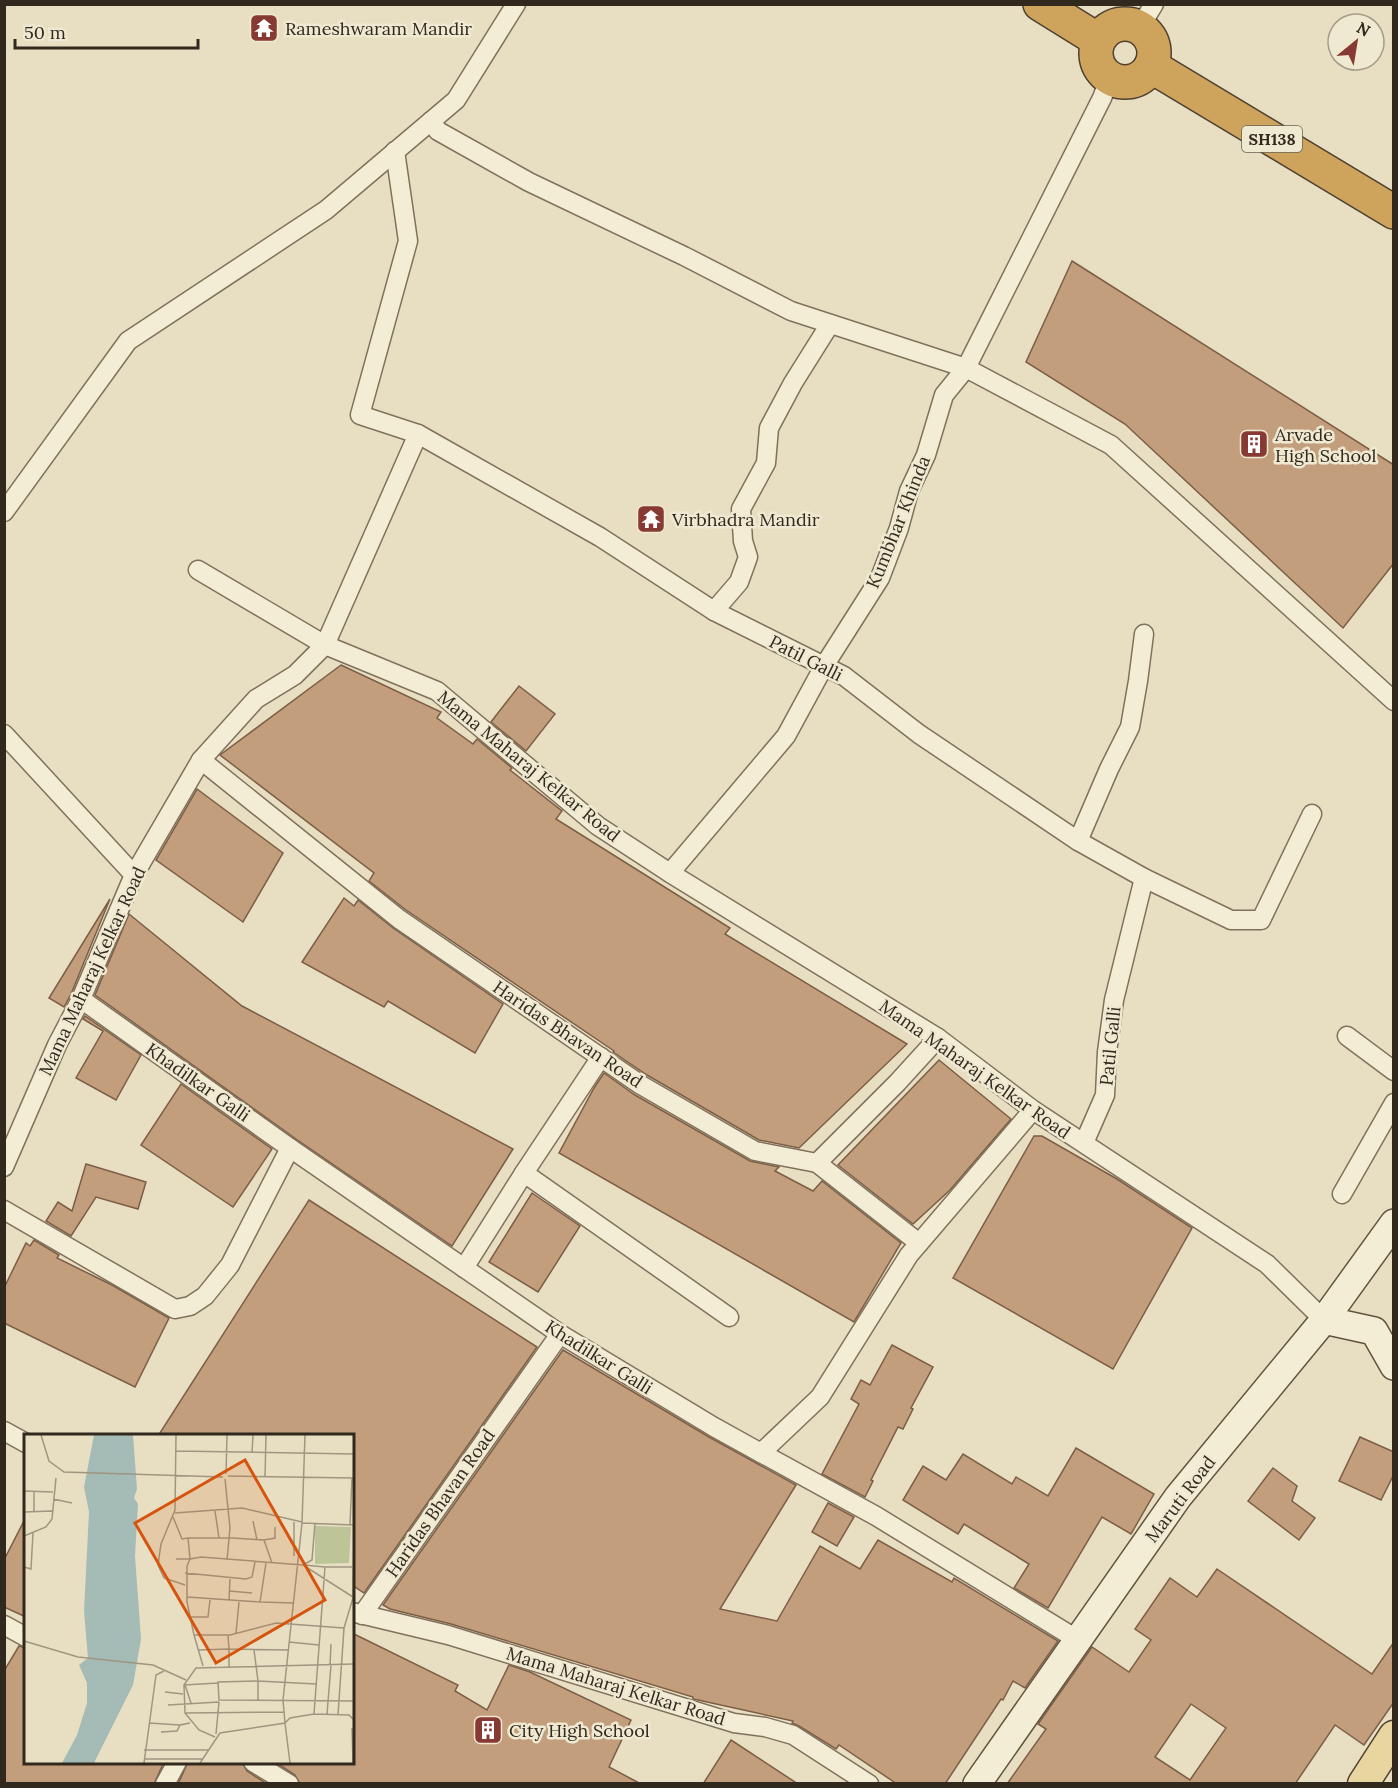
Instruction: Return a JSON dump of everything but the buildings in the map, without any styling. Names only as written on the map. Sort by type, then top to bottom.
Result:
[{"type":"highway","points":[[1040,4],[1098,40]]},
{"type":"highway","points":[[1147,16],[1147,33],[1152,40],[1154,58],[1152,66],[1138,80],[1128,82],[1110,77],[1098,65],[1096,57],[1098,40],[1112,26],[1121,23],[1131,24],[1147,16]]},
{"type":"highway","name":"SH138","points":[[1152,66],[1394,212]]},
{"type":"main road","points":[[1363,1784],[1394,1736]]},
{"type":"street","points":[[4,512],[128,341],[326,210],[456,100],[516,4]]},
{"type":"street","name":"Kumbhar Khinda","points":[[670,873],[786,736],[824,666],[880,578],[899,528],[909,491],[926,455],[944,395],[966,368],[1097,108],[1110,77]]},
{"type":"street","points":[[431,121],[438,131],[529,182],[684,256],[791,312],[966,368],[1111,445],[1394,701]]},
{"type":"street","name":"Patil Galli","points":[[395,151],[408,241],[360,415],[418,434],[600,537],[714,611],[844,676],[919,734],[1078,841],[1144,878],[1114,1000],[1107,1052],[1106,1095],[1084,1143]]},
{"type":"street","points":[[714,611],[739,582],[748,557],[743,541],[741,509],[766,463],[769,428],[793,383],[830,324]]},
{"type":"street","points":[[198,570],[325,645],[418,434]]},
{"type":"street","points":[[1078,841],[1130,727],[1144,634]]},
{"type":"street","name":"Mama Maharaj Kelkar Road","points":[[4,1167],[57,1045],[81,999],[134,875],[201,760],[256,699],[295,675],[325,645],[437,691],[598,826],[938,1038],[1032,1110],[1267,1264],[1324,1320]]},
{"type":"street","points":[[4,734],[134,875]]},
{"type":"street","name":"Haridas Bhavan Road","points":[[201,760],[399,919],[641,1085],[755,1151],[817,1163]]},
{"type":"street","points":[[1144,878],[1231,920],[1261,920],[1312,814]]},
{"type":"street","name":"Khadilkar Galli","points":[[81,999],[290,1148],[560,1334],[714,1427],[876,1516],[1078,1640]]},
{"type":"street","points":[[1347,1036],[1394,1071]]},
{"type":"street","points":[[919,1244],[817,1163],[897,1083],[938,1038]]},
{"type":"street","points":[[464,1268],[601,1058]]},
{"type":"street","points":[[1342,1194],[1394,1103]]},
{"type":"street","points":[[761,1454],[820,1397],[909,1255],[1032,1110]]},
{"type":"street","points":[[4,1210],[175,1309],[189,1306],[205,1296],[230,1265],[290,1148]]},
{"type":"street","points":[[524,1173],[729,1317]]},
{"type":"street","name":"Maruti Road","points":[[977,1784],[1178,1497],[1324,1320],[1394,1222]]},
{"type":"street","points":[[1324,1320],[1387,1336],[1394,1365]]},
{"type":"street","name":"Haridas Bhavan Road","points":[[357,1613],[560,1334]]},
{"type":"street","points":[[4,1431],[24,1442]]},
{"type":"street","name":"Mama Maharaj Kelkar Road","points":[[357,1613],[448,1635],[734,1723],[765,1727],[793,1735],[869,1784]]},
{"type":"street","points":[[4,1625],[24,1635]]},
{"type":"street","points":[[165,1784],[176,1764]]},
{"type":"street","points":[[256,1764],[289,1784]]},
{"type":"place","name":"Rameshwaram Mandir","points":[[264,28]]},
{"type":"place","name":"Arvade High School","points":[[1254,444]]},
{"type":"place","name":"Virbhadra Mandir","points":[[651,519]]},
{"type":"place","name":"City High School","points":[[488,1730]]}]
